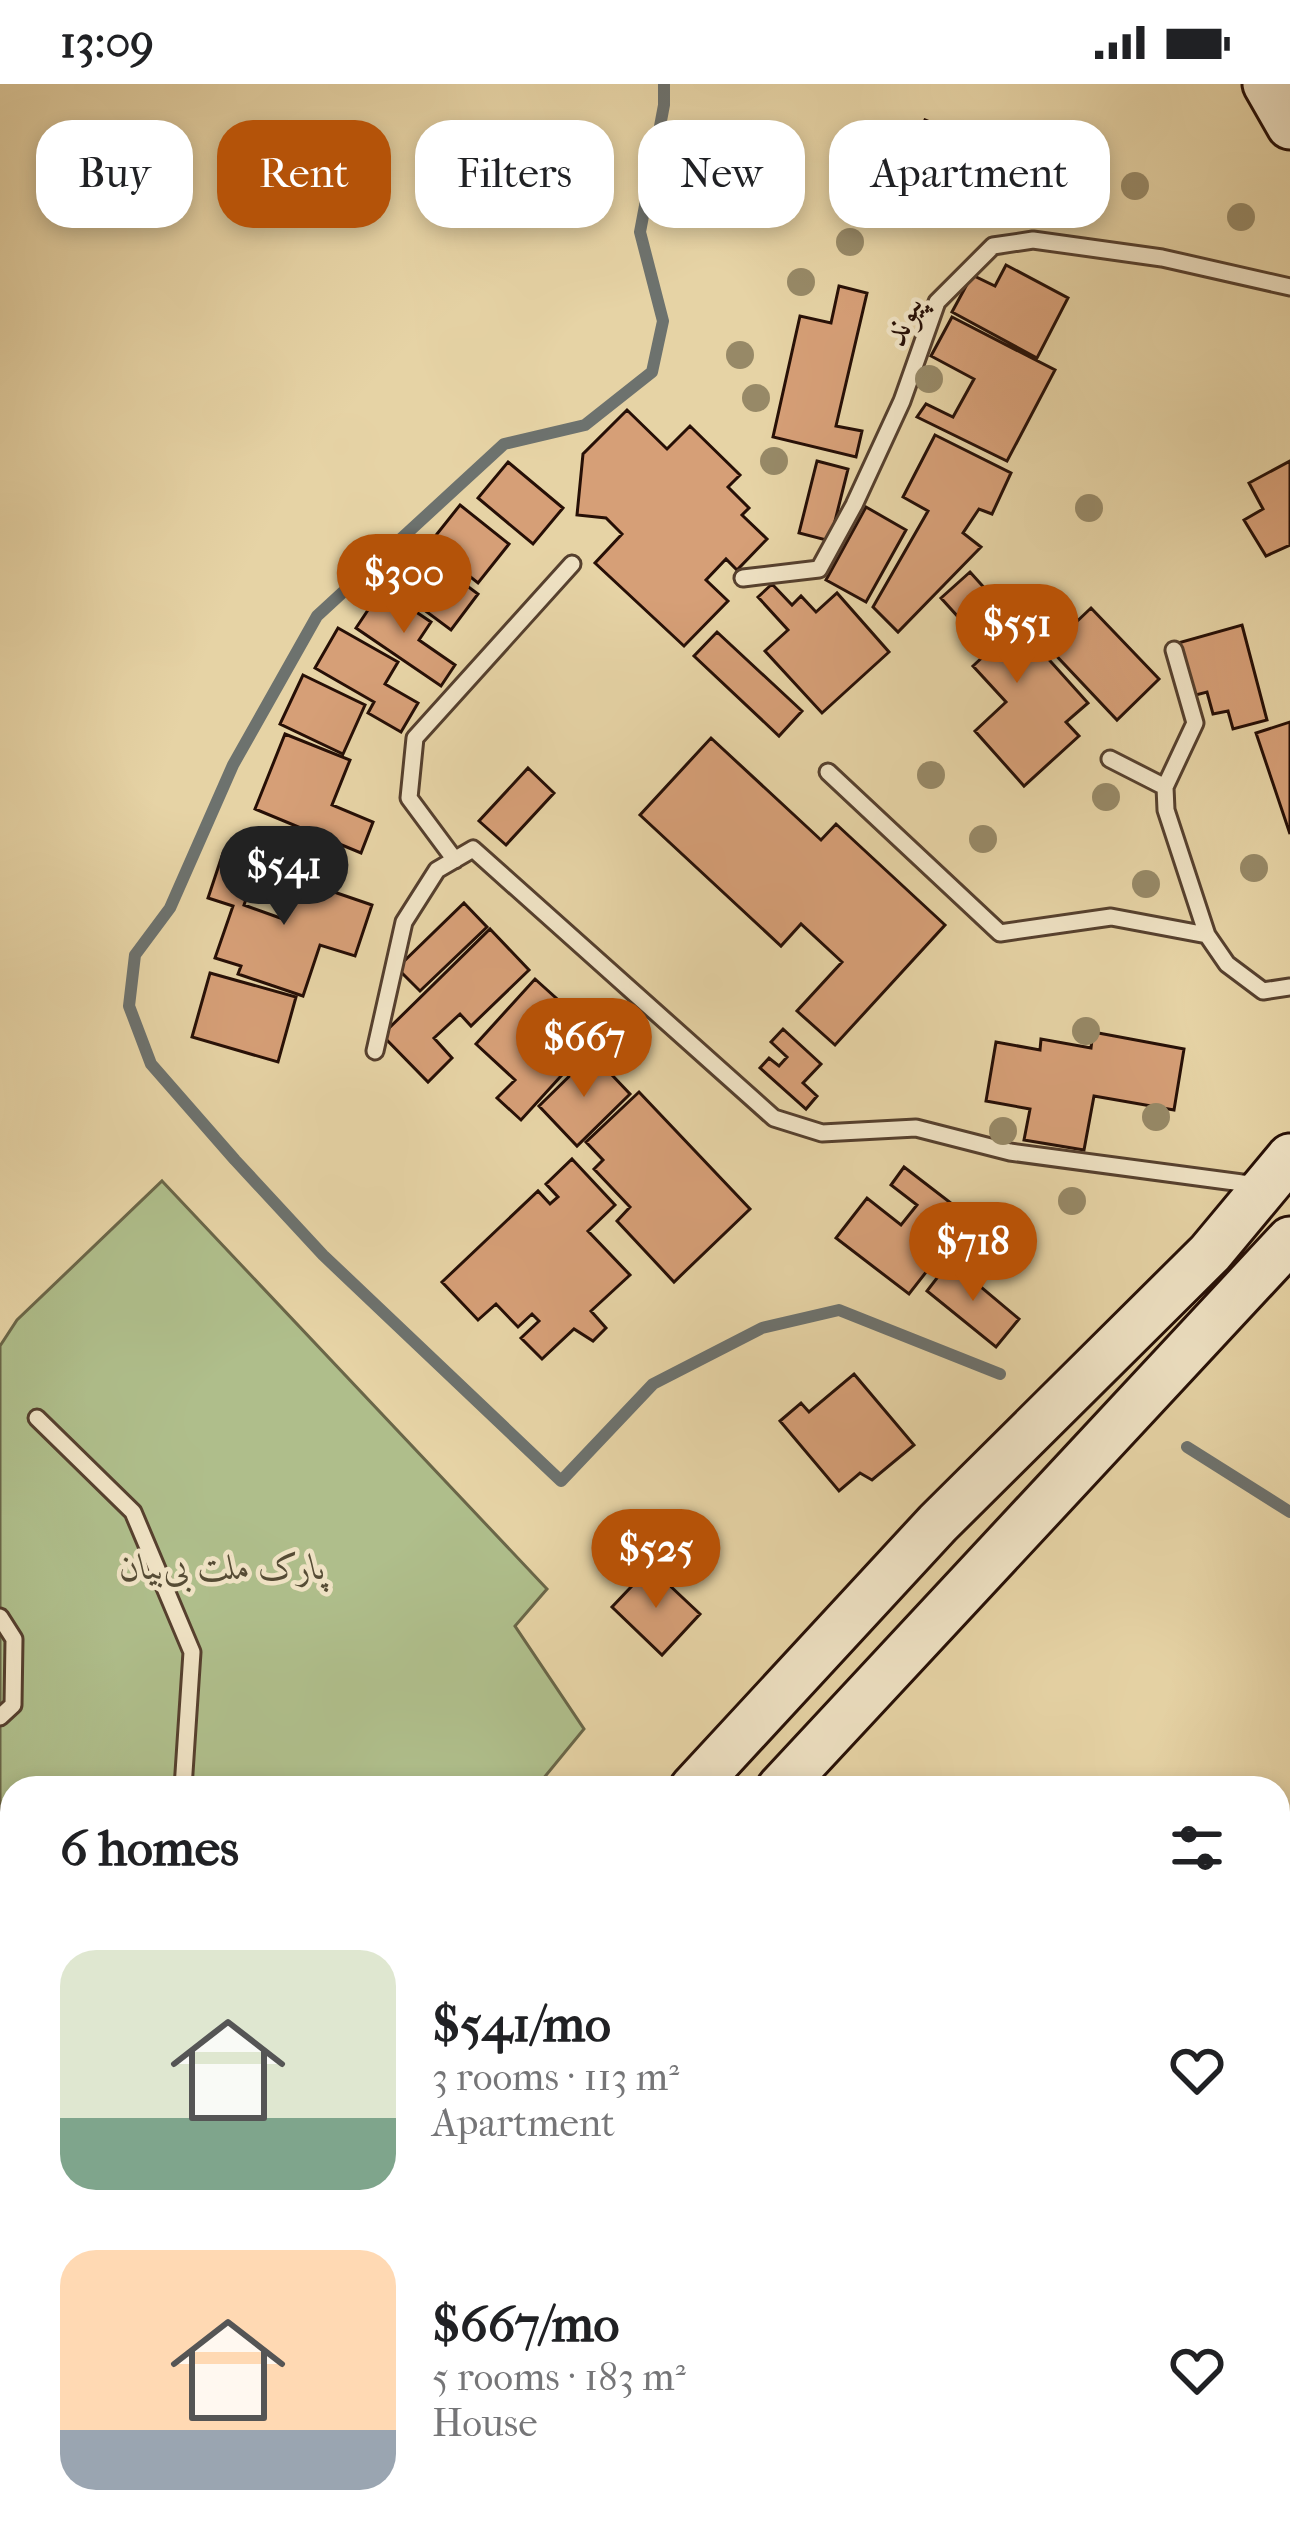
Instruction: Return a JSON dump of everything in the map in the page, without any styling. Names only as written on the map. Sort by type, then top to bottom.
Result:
[{"type":"main road","points":[[1266,84],[1290,125]]},
{"type":"main road","points":[[704,1776],[938,1523],[1210,1252],[1278,1172]]},
{"type":"main road","points":[[791,1776],[1290,1240]]},
{"type":"main road","points":[[938,1523],[982,1570]]},
{"type":"lane","name":"پیوند","points":[[743,578],[819,569],[902,401],[937,302],[993,246],[1034,240],[1141,255],[1290,287]]},
{"type":"lane","points":[[455,860],[409,798],[415,738],[572,564]]},
{"type":"lane","points":[[1174,650],[1195,723],[1165,787],[1166,810],[1207,935],[1227,964],[1263,991],[1290,988]]},
{"type":"lane","points":[[1110,759],[1165,787]]},
{"type":"lane","points":[[828,772],[1000,933],[1111,917],[1207,935]]},
{"type":"lane","points":[[375,1051],[404,922],[437,869],[473,849],[774,1118],[822,1133],[916,1128],[1010,1152],[1278,1172]]},
{"type":"lane","points":[[38,1418],[133,1512],[192,1652],[184,1776]]},
{"type":"lane","points":[[0,1617],[14,1639],[14,1705],[0,1718]]},
{"type":"green space","name":"پارک ملت بی‌بیان","points":[[162,1181],[547,1589],[515,1626],[584,1729],[545,1776],[0,1776],[0,1346],[17,1320]]},
{"type":"building","points":[[1006,265],[1068,298],[1037,358],[952,312],[972,275],[995,286]]},
{"type":"building","points":[[839,286],[867,293],[836,426],[862,431],[856,457],[773,437],[800,316],[831,323]]},
{"type":"building","points":[[952,317],[1055,370],[1007,461],[917,417],[926,404],[953,417],[974,379],[931,356]]},
{"type":"building","points":[[627,410],[667,449],[690,426],[740,475],[728,487],[749,508],[742,515],[767,539],[737,570],[726,559],[706,580],[728,601],[684,646],[595,563],[622,534],[606,518],[577,515],[583,454]]},
{"type":"building","points":[[935,435],[1011,473],[992,514],[979,509],[963,533],[981,547],[898,632],[873,607],[928,511],[903,497]]},
{"type":"building","points":[[817,461],[848,469],[830,541],[799,533]]},
{"type":"building","points":[[1290,461],[1290,545],[1266,556],[1244,520],[1263,509],[1249,483]]},
{"type":"building","points":[[508,462],[563,508],[533,544],[478,498]]},
{"type":"building","points":[[460,505],[509,544],[478,583],[429,544]]},
{"type":"building","points":[[866,507],[906,530],[866,602],[826,580]]},
{"type":"building","points":[[423,553],[478,594],[451,630],[396,589]]},
{"type":"building","points":[[970,572],[1088,703],[1066,722],[1079,736],[1024,786],[975,731],[1006,702],[973,666],[989,651],[941,598]]},
{"type":"building","points":[[772,584],[792,605],[801,596],[816,612],[837,593],[889,652],[822,713],[765,651],[788,630],[758,597]]},
{"type":"building","points":[[382,589],[431,622],[419,640],[455,665],[441,686],[356,628]]},
{"type":"building","points":[[1091,608],[1159,679],[1117,720],[1049,648]]},
{"type":"building","points":[[1242,625],[1267,720],[1233,729],[1228,711],[1213,714],[1207,692],[1192,696],[1178,643]]},
{"type":"building","points":[[338,628],[398,662],[385,684],[418,703],[401,732],[368,713],[374,702],[315,668]]},
{"type":"building","points":[[717,632],[802,711],[779,736],[694,656]]},
{"type":"building","points":[[303,675],[365,705],[343,754],[280,724]]},
{"type":"building","points":[[1290,722],[1290,834],[1256,733]]},
{"type":"building","points":[[285,734],[350,760],[332,805],[373,822],[361,853],[255,809]]},
{"type":"building","points":[[711,738],[821,840],[836,824],[945,925],[835,1045],[797,1011],[842,962],[801,924],[781,946],[640,815]]},
{"type":"building","points":[[528,768],[554,793],[506,845],[479,821]]},
{"type":"building","points":[[223,853],[258,865],[244,905],[283,919],[296,879],[372,905],[355,956],[320,945],[303,996],[238,974],[241,966],[215,958],[233,906],[208,898]]},
{"type":"building","points":[[464,903],[487,927],[420,991],[397,968]]},
{"type":"building","points":[[490,929],[529,970],[471,1026],[460,1014],[434,1038],[452,1058],[428,1082],[382,1035]]},
{"type":"building","points":[[210,973],[296,997],[278,1062],[192,1037]]},
{"type":"building","points":[[535,979],[586,1025],[580,1031],[592,1042],[521,1120],[497,1098],[515,1080],[476,1044]]},
{"type":"building","points":[[783,1029],[821,1064],[803,1083],[817,1096],[806,1109],[760,1068],[769,1058],[779,1066],[787,1057],[771,1042]]},
{"type":"building","points":[[1093,1032],[1184,1049],[1174,1110],[1094,1096],[1084,1150],[1024,1140],[1030,1109],[986,1101],[996,1042],[1040,1050],[1041,1039],[1091,1048]]},
{"type":"building","points":[[592,1054],[630,1094],[577,1146],[539,1106]]},
{"type":"building","points":[[639,1092],[750,1209],[674,1282],[617,1221],[630,1207],[594,1169],[603,1160],[586,1142]]},
{"type":"building","points":[[572,1159],[615,1205],[588,1231],[630,1275],[591,1311],[606,1328],[593,1341],[574,1329],[542,1359],[521,1338],[539,1321],[532,1314],[518,1327],[496,1304],[478,1320],[442,1282],[538,1191],[550,1204],[558,1197],[546,1184]]},
{"type":"building","points":[[904,1167],[969,1217],[909,1294],[836,1238],[867,1198],[901,1225],[917,1205],[891,1185]]},
{"type":"building","points":[[950,1261],[1019,1319],[996,1347],[927,1291]]},
{"type":"building","points":[[854,1374],[914,1445],[872,1480],[860,1473],[839,1491],[780,1421],[801,1403],[809,1412]]},
{"type":"building","points":[[650,1567],[700,1614],[662,1655],[612,1607]]},
{"type":"waterway","points":[[664,84],[640,232],[663,321],[652,372],[585,425],[504,444],[317,616],[233,765],[170,908],[135,955],[129,1006],[151,1064],[235,1160],[323,1255],[561,1481],[653,1384],[762,1328],[839,1310],[1000,1374]]},
{"type":"waterway","points":[[1187,1447],[1290,1512]]}]
